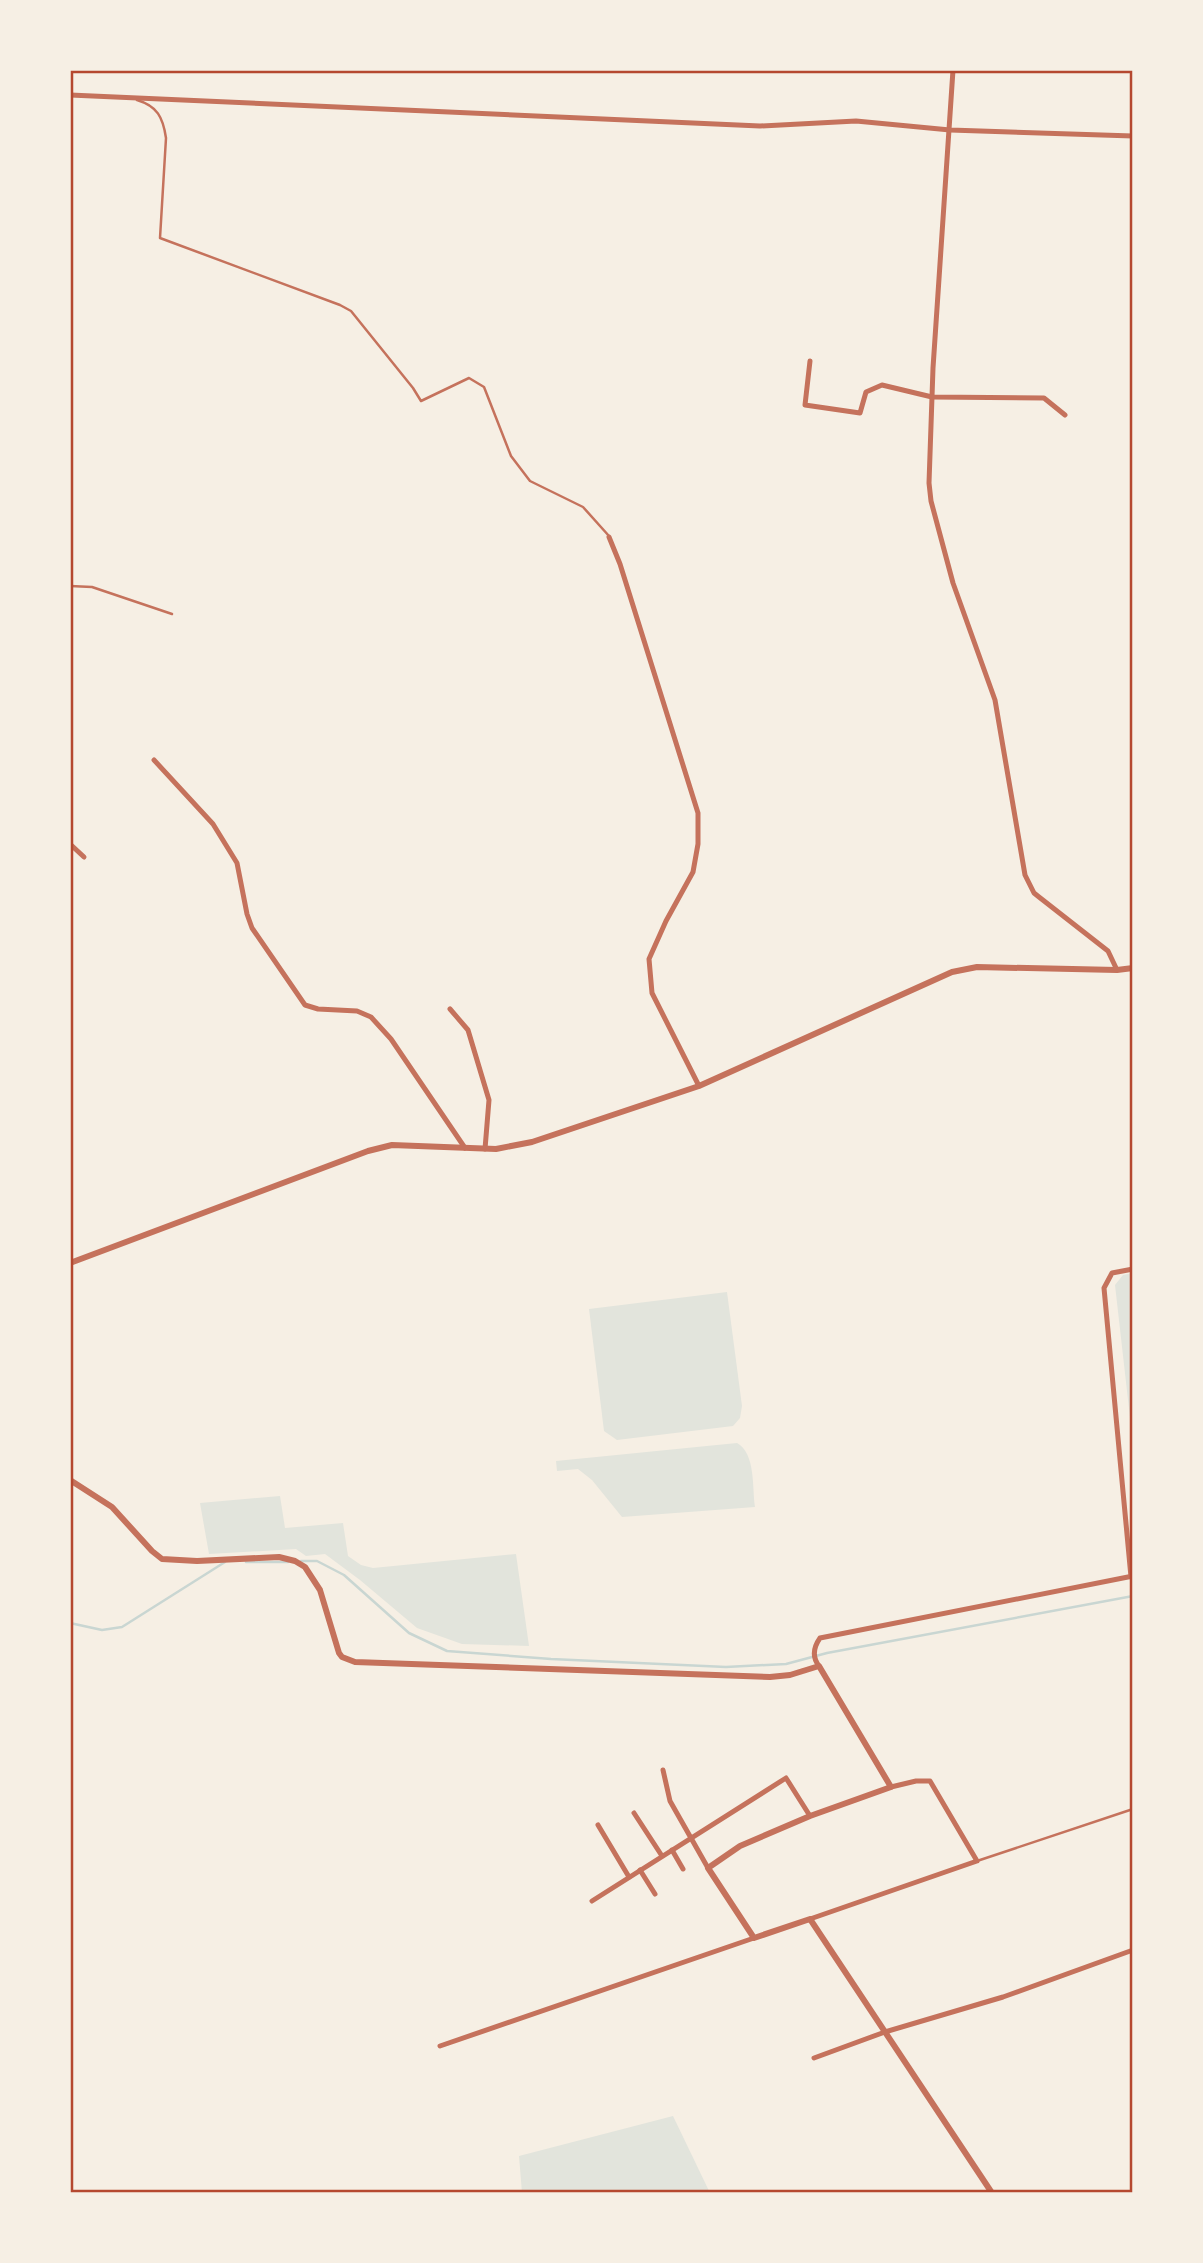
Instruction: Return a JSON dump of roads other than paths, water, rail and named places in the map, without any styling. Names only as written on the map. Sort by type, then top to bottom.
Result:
[{"type":"street","points":[[953,70],[932,397],[929,483],[931,501],[953,583],[995,700],[1025,875],[1034,893],[1108,951],[1117,970]]},
{"type":"street","points":[[70,95],[134,100],[760,126],[856,121],[950,130],[1133,136]]},
{"type":"street","points":[[810,361],[805,405],[860,413],[866,392],[882,385],[932,397],[1044,398],[1065,415]]},
{"type":"street","points":[[610,537],[698,813],[698,844],[693,872],[649,959],[652,993],[699,1086]]},
{"type":"street","points":[[154,760],[213,824],[237,863],[247,914],[253,928],[305,1005],[318,1009],[358,1011],[372,1017],[391,1039],[466,1149]]},
{"type":"street","points":[[70,844],[84,857]]},
{"type":"street","points":[[70,1264],[368,1151],[392,1145],[485,1149],[532,1142],[699,1086],[951,972],[977,967],[1117,970],[1133,968]]},
{"type":"street","points":[[450,1009],[468,1030],[489,1100],[485,1149]]},
{"type":"street","points":[[891,1787],[816,1663],[814,1652],[820,1638],[1132,1576],[1104,1288],[1112,1273],[1133,1269]]},
{"type":"street","points":[[70,1480],[112,1507],[152,1552],[162,1559],[197,1561],[279,1557],[305,1567],[320,1591],[339,1653],[355,1662],[770,1677],[790,1675],[816,1663]]},
{"type":"street","points":[[663,1770],[670,1801],[690,1838],[754,1938]]},
{"type":"street","points":[[592,1901],[786,1778],[810,1816]]},
{"type":"street","points":[[440,2046],[977,1861],[930,1781],[916,1781],[891,1787],[810,1816],[740,1846],[708,1868]]},
{"type":"street","points":[[634,1813],[662,1856]]},
{"type":"street","points":[[598,1825],[629,1877]]},
{"type":"street","points":[[672,1850],[684,1869]]},
{"type":"street","points":[[640,1870],[655,1894]]},
{"type":"street","points":[[810,1919],[992,2193]]},
{"type":"street","points":[[814,2058],[886,2032],[1003,1997],[1133,1950]]},
{"type":"lane","points":[[134,100],[149,104],[164,123],[166,138],[160,238],[279,280],[351,311],[421,401],[469,379],[484,387],[511,456],[530,481],[583,507],[610,537]]},
{"type":"lane","points":[[70,586],[92,587],[172,614]]},
{"type":"lane","points":[[977,1861],[1133,1809]]},
{"type":"waterway","points":[[301,1561],[317,1561],[344,1575],[409,1633],[447,1651],[726,1667],[786,1664],[827,1653],[1133,1596]]},
{"type":"waterway","points":[[70,1623],[102,1630],[122,1627],[225,1562]]},
{"type":"waterway","points":[[246,1562],[288,1562]]}]
